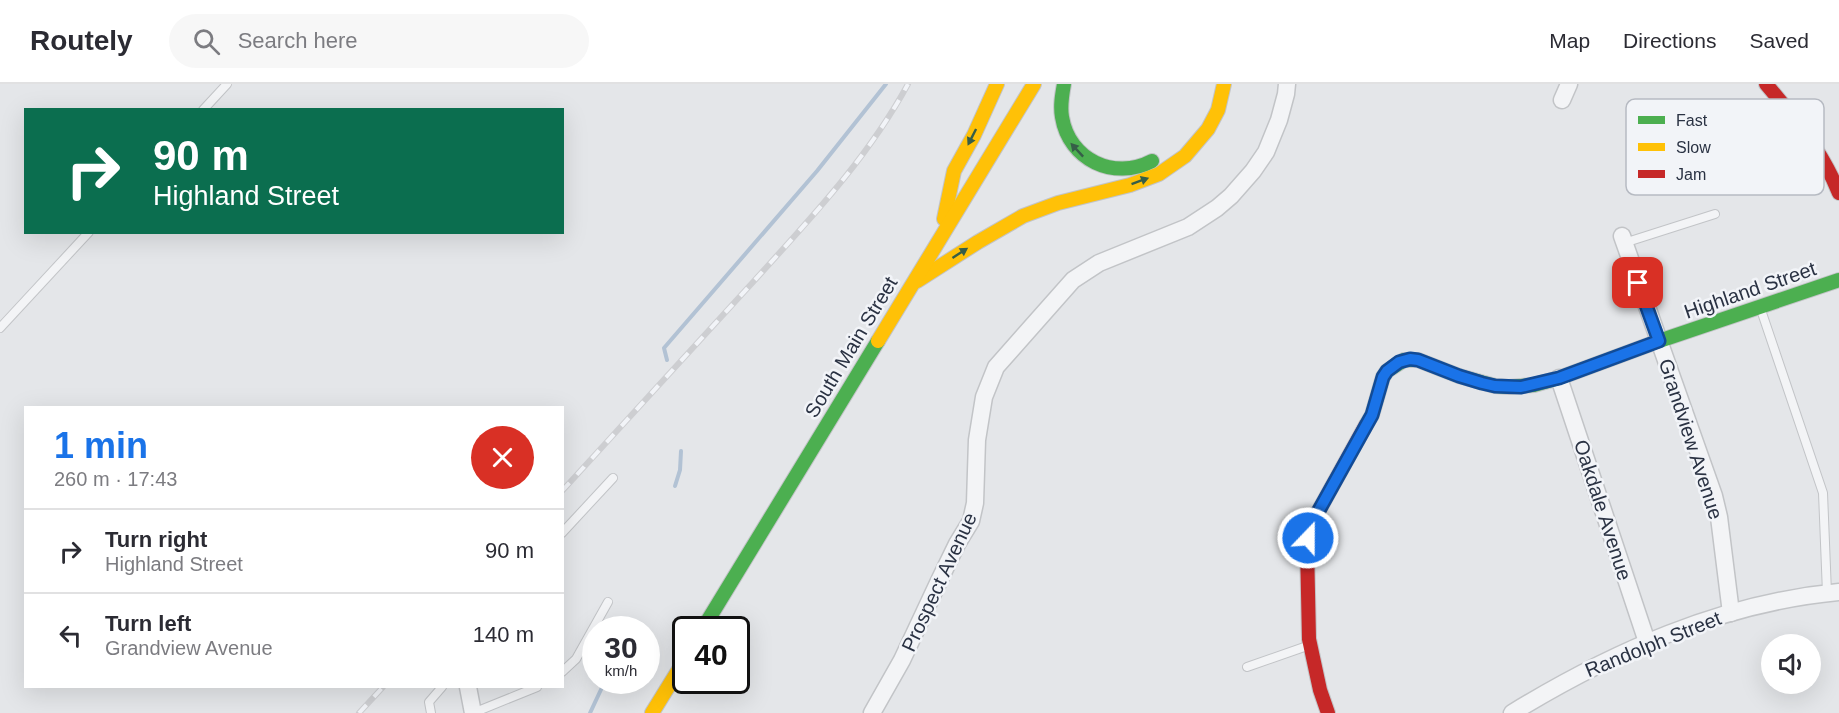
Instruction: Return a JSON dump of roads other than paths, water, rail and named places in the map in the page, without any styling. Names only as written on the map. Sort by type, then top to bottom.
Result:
[{"type":"main road","points":[[941,236],[954,171],[974,135],[997,84]]},
{"type":"main road","name":"South Main Street","points":[[710,616],[1034,84]]},
{"type":"main road","points":[[1064,84],[1060,111],[1070,142],[1090,161],[1119,170],[1137,168],[1164,156],[1185,139],[1204,111],[1212,84]]},
{"type":"main road","points":[[911,285],[1023,216],[1067,201],[1130,185],[1159,174],[1185,156],[1208,129],[1218,110],[1224,84]]},
{"type":"main road","points":[[1766,84],[1779,99]]},
{"type":"main road","points":[[1824,162],[1839,193]]},
{"type":"main road","name":"Highland Street","points":[[1310,645],[1307,546],[1310,530],[1372,415],[1383,377],[1399,362],[1410,359],[1418,360],[1459,376],[1495,386],[1521,387],[1559,378],[1659,341],[1839,280]]},
{"type":"main road","points":[[1310,645],[1320,690],[1329,713]]},
{"type":"main road","points":[[652,713],[672,681]]},
{"type":"street","name":"Prospect Avenue","points":[[873,713],[907,652],[957,544],[971,521],[975,503],[977,440],[984,397],[996,367],[1073,280],[1099,263],[1177,232],[1203,218],[1243,184],[1266,152],[1279,120],[1287,84]]},
{"type":"street","points":[[1562,100],[1569,84]]},
{"type":"street","name":"Grandview Avenue","points":[[1623,240],[1714,496],[1719,517],[1731,613]]},
{"type":"street","name":"Oakdale Avenue","points":[[1559,378],[1647,642]]},
{"type":"street","name":"Randolph Street","points":[[1512,713],[1567,680],[1647,642],[1731,613],[1778,601],[1833,592]]},
{"type":"street","points":[[468,688],[473,713]]},
{"type":"lane","points":[[205,108],[227,84]]},
{"type":"lane","points":[[1623,240],[1715,214]]},
{"type":"lane","points":[[0,328],[87,234]]},
{"type":"lane","points":[[1760,307],[1823,493],[1833,592]]},
{"type":"lane","points":[[564,531],[613,478]]},
{"type":"lane","points":[[564,670],[576,659],[608,602]]},
{"type":"lane","points":[[1247,667],[1310,645]]},
{"type":"lane","points":[[431,713],[429,702],[441,688]]},
{"type":"lane","points":[[473,713],[535,688]]},
{"type":"waterway","points":[[667,360],[664,348],[817,171],[886,84]]},
{"type":"waterway","points":[[675,486],[680,470],[681,451]]},
{"type":"waterway","points":[[590,713],[599,694]]},
{"type":"railway","points":[[564,489],[817,211],[875,137],[908,84]]},
{"type":"railway","points":[[359,713],[382,688]]}]
